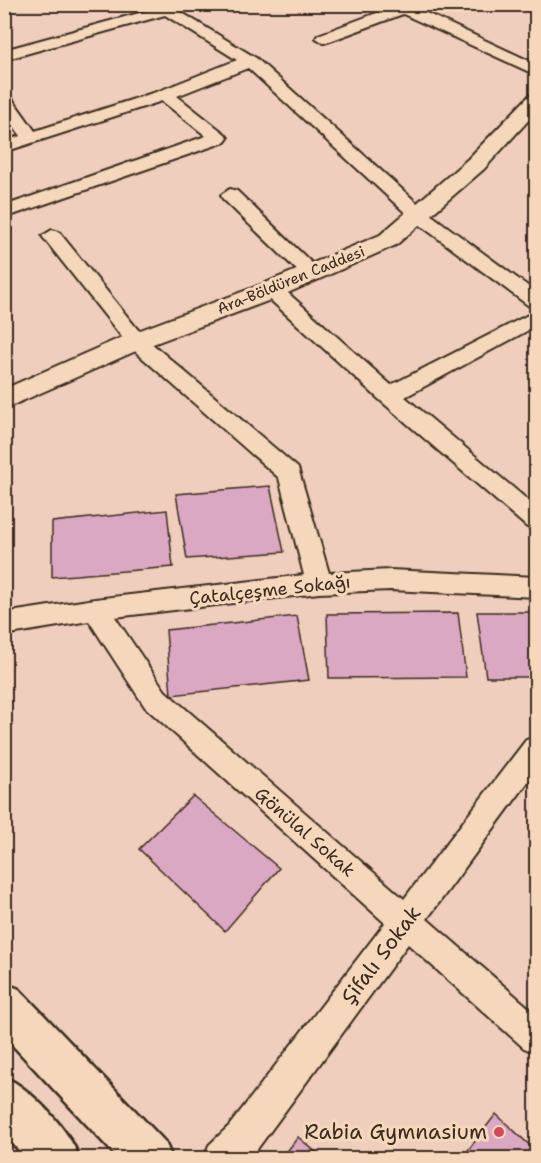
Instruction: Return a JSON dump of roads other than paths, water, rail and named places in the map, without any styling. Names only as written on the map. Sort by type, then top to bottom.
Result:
[{"type":"main road","points":[[4,1004],[149,1158]]},
{"type":"main road","points":[[4,1099],[56,1158]]},
{"type":"street","points":[[4,56],[161,8],[186,4]]},
{"type":"street","points":[[324,38],[397,7],[537,70]]},
{"type":"street","points":[[161,8],[250,61],[420,215],[537,302]]},
{"type":"street","points":[[4,147],[165,95],[250,61]]},
{"type":"street","points":[[4,212],[219,138],[165,95]]},
{"type":"street","points":[[4,100],[31,138]]},
{"type":"street","name":"Ara-Böldüren Caddesi","points":[[4,400],[136,341],[312,274],[388,240],[420,215],[476,164],[537,100]]},
{"type":"street","points":[[230,195],[312,274]]},
{"type":"street","points":[[52,236],[136,341],[291,474],[319,583]]},
{"type":"street","points":[[272,290],[389,396],[537,520]]},
{"type":"street","points":[[389,396],[537,318]]},
{"type":"street","name":"Çatalçeşme Sokağı","points":[[4,624],[95,609],[319,583],[390,580],[537,587]]},
{"type":"street","name":"Gönülal Sokak","points":[[95,609],[155,699],[537,1036]]},
{"type":"street","name":"Şifalı Sokak","points":[[222,1158],[242,1139],[537,749]]},
{"type":"place","name":"Rabia Gymnasium","points":[[499,1132]]}]
